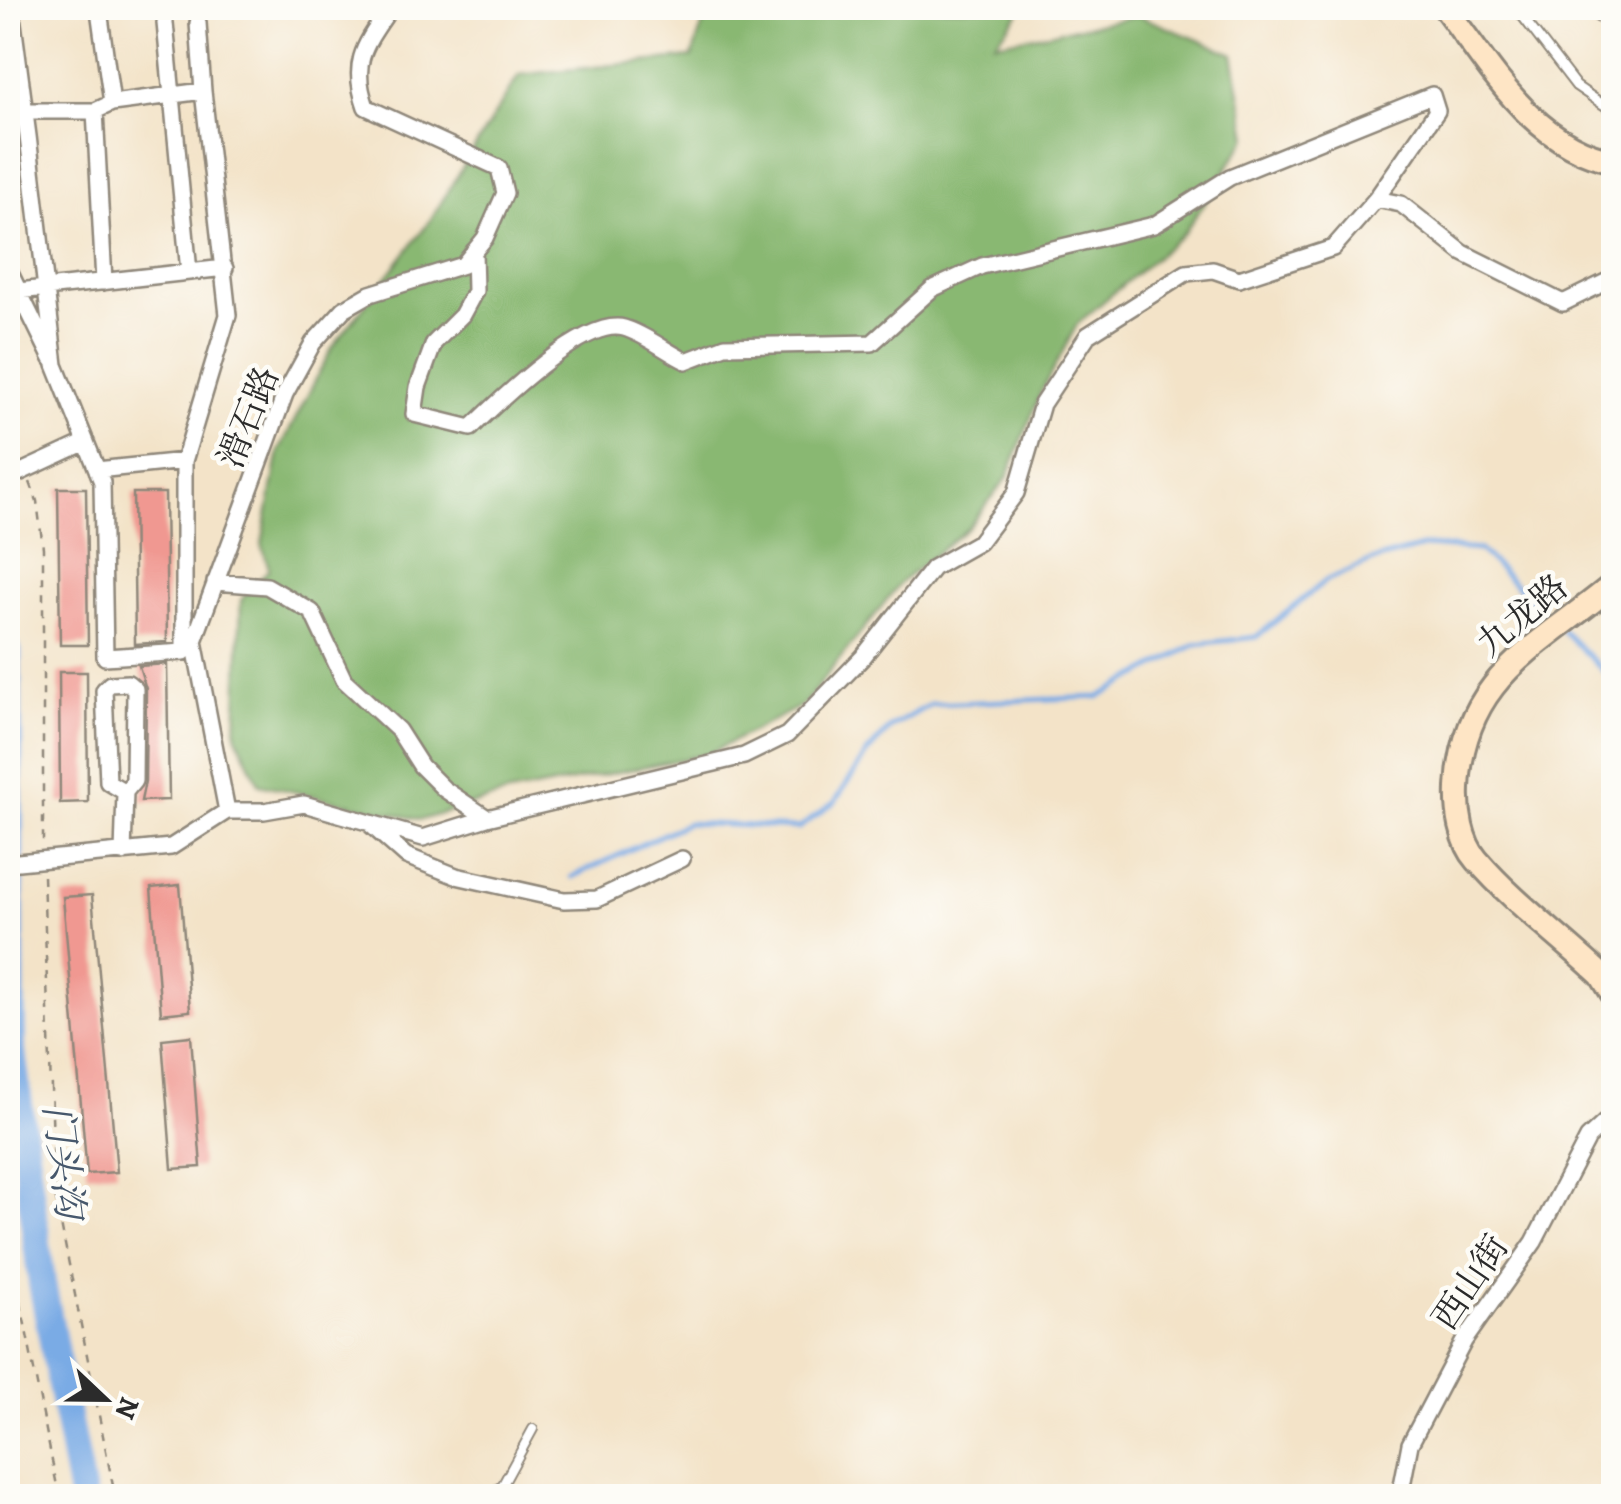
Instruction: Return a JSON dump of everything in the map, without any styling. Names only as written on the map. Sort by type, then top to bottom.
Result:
[{"type":"main road","points":[[1445,8],[1532,122],[1591,157],[1614,161]]},
{"type":"main road","name":"九龙路","points":[[1605,592],[1518,660],[1482,696],[1459,758],[1457,812],[1474,858],[1601,975],[1614,996]]},
{"type":"street","points":[[11,8],[16,110],[48,288],[55,365]]},
{"type":"street","points":[[8,863],[171,847],[227,811],[304,804],[424,838],[488,818],[744,756],[787,734],[864,658],[933,568],[979,542],[1016,493],[1042,404],[1088,335],[1186,273],[1213,270],[1239,278],[1333,248],[1376,199],[1437,111],[1432,95],[1230,177],[1154,225],[982,266],[932,290],[872,343],[725,346],[686,361],[626,328],[610,326],[583,337],[504,396],[471,428],[414,414],[418,387],[434,344],[462,315],[476,291],[474,251],[506,193],[499,168],[366,107],[356,80],[363,48],[390,8]]},
{"type":"street","points":[[100,17],[112,103]]},
{"type":"street","points":[[165,23],[189,272]]},
{"type":"street","points":[[8,268],[55,365],[102,482],[106,657],[184,652],[184,461],[228,315],[198,23]]},
{"type":"street","points":[[16,110],[95,111],[112,103],[203,91]]},
{"type":"street","points":[[95,111],[104,282]]},
{"type":"street","points":[[1376,199],[1401,204],[1463,253],[1563,303],[1614,278]]},
{"type":"street","name":"滑石路","points":[[227,811],[194,640],[285,394],[313,343],[344,309],[370,294],[463,266],[474,251]]},
{"type":"street","points":[[18,291],[224,268]]},
{"type":"street","points":[[8,478],[86,442]]},
{"type":"street","points":[[97,470],[184,461]]},
{"type":"street","points":[[216,582],[267,586],[312,612],[344,680],[398,730],[421,766],[444,789],[488,818]]},
{"type":"street","points":[[123,853],[125,792],[134,782],[135,690],[128,683],[110,684],[104,690],[108,782],[125,792]]},
{"type":"street","points":[[371,825],[406,856],[456,876],[564,900],[596,900],[682,859]]},
{"type":"street","name":"西山街","points":[[1400,1496],[1410,1444],[1464,1341],[1534,1242],[1588,1138],[1614,1114]]},
{"type":"lane","points":[[1516,8],[1576,86],[1614,112]]},
{"type":"lane","points":[[1583,8],[1614,27]]},
{"type":"lane","points":[[486,1496],[502,1486],[533,1429]]},
{"type":"path","points":[[8,436],[37,501],[42,548],[38,861],[55,1194],[115,1496]]},
{"type":"path","points":[[8,1239],[59,1496]]},
{"type":"green space","points":[[708,8],[1011,8],[1019,13],[995,43],[1139,16],[1233,54],[1248,137],[1184,233],[1078,323],[1041,392],[1007,478],[968,528],[901,582],[803,705],[708,754],[504,795],[421,820],[259,784],[236,734],[241,600],[269,569],[262,544],[279,451],[332,348],[430,221],[519,75],[692,57]]},
{"type":"building","points":[[58,488],[86,488],[88,645],[60,645]]},
{"type":"building","points":[[133,493],[165,493],[167,642],[135,644]]},
{"type":"building","points":[[167,664],[169,800],[141,801],[145,781],[146,689],[139,666]]},
{"type":"building","points":[[59,672],[87,672],[88,802],[60,803]]},
{"type":"building","points":[[180,885],[190,1011],[161,1014],[151,888]]},
{"type":"building","points":[[92,895],[117,1172],[87,1174],[63,897]]},
{"type":"building","points":[[191,1036],[201,1167],[172,1169],[162,1039]]},
{"type":"waterway","points":[[572,877],[687,823],[799,828],[835,802],[867,753],[891,727],[931,704],[1099,697],[1196,644],[1256,637],[1327,580],[1374,560],[1426,546],[1480,550],[1555,623]]},
{"type":"waterway","points":[[1562,630],[1614,681]]},
{"type":"waterway","name":"门头沟","points":[[8,652],[12,1051],[42,1283],[82,1496]]}]
